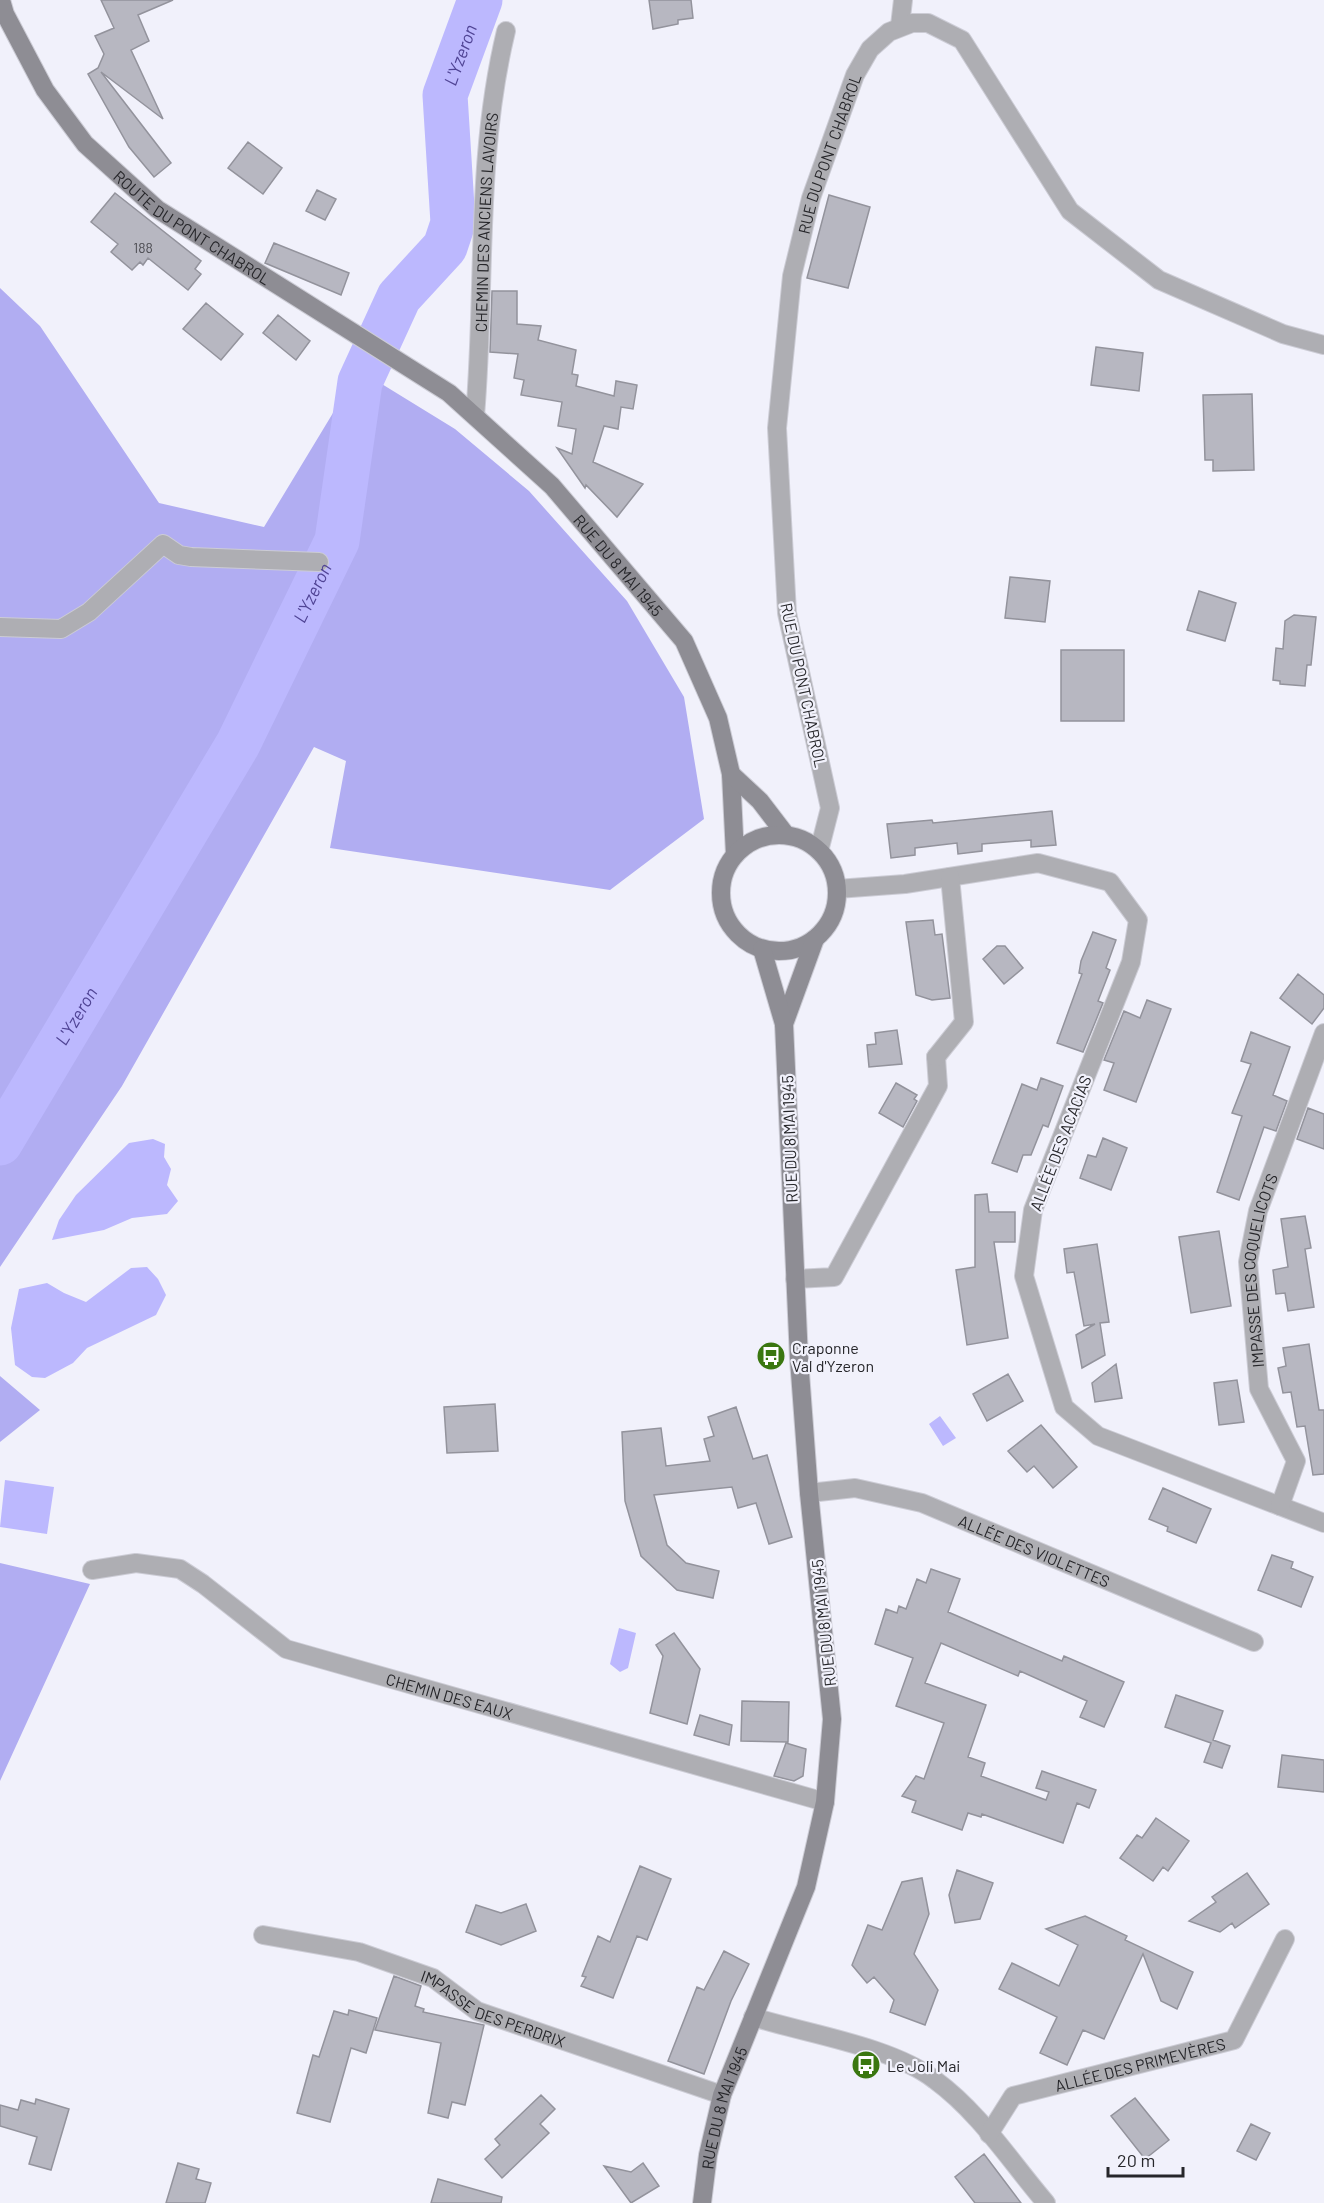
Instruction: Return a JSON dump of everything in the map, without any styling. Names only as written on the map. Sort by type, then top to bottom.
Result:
[{"type":"main road","name":"ROUTE DU PONT CHABROL","points":[[1,0],[5,14],[45,90],[85,144],[157,209],[449,393]]},
{"type":"main road","name":"RUE DU 8 MAI 1945","points":[[449,393],[552,486],[684,641],[718,718],[731,774],[735,855]]},
{"type":"main road","points":[[731,774],[760,801],[786,835]]},
{"type":"main road","points":[[786,835],[804,841],[819,851],[831,869],[837,889],[835,908],[828,926],[815,939],[798,948],[781,952],[762,949],[745,941],[732,927],[723,910],[723,881],[735,855],[750,843],[767,836],[786,835]]},
{"type":"main road","name":"RUE DU 8 MAI 1945","points":[[784,1024],[815,939]]},
{"type":"main road","name":"RUE DU 8 MAI 1945","points":[[702,2203],[708,2155],[722,2095],[806,1887],[825,1802],[832,1719],[809,1493],[795,1279],[784,1024],[762,949]]},
{"type":"street","points":[[903,0],[900,26],[928,22],[963,40],[1070,211],[1159,280],[1283,334],[1324,345]]},
{"type":"street","name":"RUE DU PONT CHABROL","points":[[819,851],[830,808],[787,613],[777,428],[792,276],[811,198],[855,75],[870,49],[900,26]]},
{"type":"street","name":"CHEMIN DES ANCIENS LAVOIRS","points":[[475,416],[484,243],[483,188],[490,111],[506,31]]},
{"type":"street","points":[[0,627],[61,629],[89,612],[163,544],[179,555],[191,557],[319,562]]},
{"type":"street","name":"ALLÉE DES ACACIAS","points":[[837,889],[905,884],[1038,863],[1110,882],[1138,920],[1131,962],[1033,1210],[1024,1276],[1064,1407],[1098,1436],[1324,1523]]},
{"type":"street","points":[[795,1279],[834,1277],[938,1086],[936,1057],[964,1022],[950,877]]},
{"type":"street","name":"IMPASSE DES COQUELICOTS","points":[[1280,1506],[1296,1461],[1259,1389],[1248,1262],[1258,1211],[1324,1033]]},
{"type":"street","name":"ALLÉE DES VIOLETTES","points":[[809,1493],[855,1488],[922,1503],[1254,1642]]},
{"type":"street","name":"CHEMIN DES EAUX","points":[[92,1570],[136,1563],[180,1569],[203,1584],[286,1649],[825,1802]]},
{"type":"street","name":"IMPASSE DES PERDRIX","points":[[263,1935],[359,1952],[433,1978],[477,2011],[722,2095]]},
{"type":"street","name":"ALLÉE DES PRIMEVÈRES","points":[[990,2134],[1013,2096],[1234,2040],[1286,1939]]},
{"type":"street","points":[[753,2016],[872,2051],[911,2066],[934,2079],[970,2109],[1046,2203]]},
{"type":"shaded area","points":[[0,288],[40,326],[159,503],[264,527],[359,370],[455,429],[529,491],[627,601],[684,697],[704,819],[610,890],[330,848],[346,761],[314,747],[122,1086],[0,1267]]},
{"type":"shaded area","points":[[153,1139],[165,1144],[164,1157],[171,1169],[167,1185],[178,1201],[167,1214],[132,1218],[104,1230],[52,1240],[59,1220],[76,1195],[129,1143]]},
{"type":"shaded area","points":[[147,1267],[158,1279],[166,1295],[156,1315],[87,1348],[73,1363],[45,1378],[32,1377],[15,1365],[11,1328],[19,1289],[47,1283],[86,1302],[131,1268]]},
{"type":"shaded area","points":[[0,1376],[40,1410],[0,1442]]},
{"type":"shaded area","points":[[940,1416],[956,1438],[943,1446],[929,1424]]},
{"type":"shaded area","points":[[5,1480],[54,1487],[47,1534],[0,1527]]},
{"type":"shaded area","points":[[0,1563],[90,1584],[0,1781]]},
{"type":"shaded area","points":[[619,1628],[636,1633],[628,1668],[620,1672],[610,1664]]},
{"type":"building","points":[[101,0],[173,0],[138,15],[149,41],[131,50],[163,119],[101,72],[171,163],[154,177],[129,147],[88,74],[98,68],[104,54],[95,36],[114,28]]},
{"type":"building","points":[[649,0],[691,0],[693,18],[678,20],[678,24],[653,29]]},
{"type":"building","points":[[248,142],[282,168],[263,194],[228,168]]},
{"type":"building","points":[[317,190],[336,199],[325,220],[306,211]]},
{"type":"building","points":[[115,193],[201,261],[195,269],[201,274],[188,290],[148,258],[143,265],[140,262],[132,270],[111,252],[118,244],[91,222]]},
{"type":"building","points":[[829,195],[870,207],[848,288],[807,278]]},
{"type":"building","points":[[274,243],[349,273],[341,295],[265,263]]},
{"type":"building","points":[[492,291],[517,291],[517,324],[541,326],[538,340],[576,350],[572,374],[578,375],[576,386],[614,396],[616,381],[637,385],[633,409],[621,407],[618,429],[604,426],[593,462],[643,484],[617,517],[586,485],[585,488],[557,448],[572,454],[576,429],[558,426],[562,402],[521,395],[524,380],[514,378],[518,354],[490,352]]},
{"type":"building","points":[[206,303],[243,334],[221,360],[183,329]]},
{"type":"building","points":[[278,315],[310,341],[296,360],[263,333]]},
{"type":"building","points":[[1096,347],[1143,353],[1139,391],[1091,385]]},
{"type":"building","points":[[1252,394],[1254,470],[1213,471],[1213,460],[1205,460],[1203,395]]},
{"type":"building","points":[[1010,577],[1050,581],[1045,622],[1005,618]]},
{"type":"building","points":[[1199,591],[1236,603],[1225,641],[1187,630]]},
{"type":"building","points":[[1294,615],[1316,617],[1311,665],[1307,665],[1305,686],[1280,684],[1280,681],[1273,680],[1276,648],[1283,649],[1285,621]]},
{"type":"building","points":[[1061,650],[1124,650],[1124,721],[1061,721]]},
{"type":"building","points":[[1052,811],[1056,845],[1031,847],[1031,840],[982,844],[982,851],[958,854],[957,843],[915,848],[915,855],[891,858],[887,824],[932,820],[933,823]]},
{"type":"building","points":[[933,920],[935,935],[942,934],[950,998],[932,1000],[916,995],[906,922]]},
{"type":"building","points":[[1093,932],[1116,940],[1106,968],[1110,970],[1098,1001],[1103,1003],[1083,1052],[1057,1043],[1082,974],[1079,973],[1081,961]]},
{"type":"building","points":[[997,946],[1005,946],[1023,968],[1004,984],[983,959]]},
{"type":"building","points":[[1298,974],[1324,995],[1324,1008],[1312,1024],[1280,998]]},
{"type":"building","points":[[1147,1000],[1171,1009],[1136,1102],[1104,1090],[1114,1063],[1104,1060],[1124,1011],[1140,1018]]},
{"type":"building","points":[[897,1030],[902,1064],[869,1067],[867,1045],[876,1044],[875,1033]]},
{"type":"building","points":[[1251,1032],[1290,1047],[1273,1095],[1287,1101],[1276,1131],[1264,1127],[1239,1200],[1217,1192],[1242,1116],[1232,1113],[1251,1064],[1241,1061]]},
{"type":"building","points":[[1041,1078],[1063,1086],[1048,1127],[1043,1125],[1031,1155],[1023,1155],[1017,1172],[992,1163],[1022,1084],[1037,1090]]},
{"type":"building","points":[[896,1083],[917,1095],[914,1099],[917,1101],[903,1127],[879,1113]]},
{"type":"building","points":[[1308,1108],[1324,1114],[1324,1149],[1297,1139]]},
{"type":"building","points":[[1103,1138],[1127,1148],[1111,1190],[1080,1178],[1088,1155],[1096,1157]]},
{"type":"building","points":[[987,1194],[989,1212],[1015,1212],[1015,1242],[994,1242],[1008,1338],[967,1345],[956,1270],[975,1267],[975,1195]]},
{"type":"building","points":[[1305,1216],[1311,1248],[1305,1249],[1314,1307],[1288,1311],[1285,1293],[1276,1294],[1273,1270],[1288,1267],[1281,1219]]},
{"type":"building","points":[[1219,1231],[1231,1306],[1191,1313],[1179,1237]]},
{"type":"building","points":[[1097,1244],[1109,1322],[1100,1323],[1105,1355],[1082,1368],[1076,1335],[1095,1324],[1084,1326],[1074,1272],[1067,1273],[1064,1249]]},
{"type":"building","points":[[1309,1344],[1319,1410],[1324,1410],[1324,1474],[1313,1475],[1305,1426],[1297,1427],[1291,1392],[1283,1393],[1278,1368],[1286,1366],[1283,1348]]},
{"type":"building","points":[[1116,1364],[1122,1398],[1095,1402],[1092,1383]]},
{"type":"building","points":[[1008,1374],[1023,1401],[987,1421],[973,1394]]},
{"type":"building","points":[[1237,1380],[1244,1422],[1219,1425],[1214,1383]]},
{"type":"building","points":[[495,1404],[498,1451],[447,1453],[444,1407]]},
{"type":"building","points":[[736,1407],[753,1459],[767,1455],[792,1537],[769,1544],[756,1503],[738,1508],[732,1487],[654,1495],[667,1545],[686,1563],[719,1571],[713,1598],[677,1590],[641,1556],[625,1501],[622,1432],[661,1428],[666,1466],[710,1461],[704,1439],[714,1436],[708,1417]]},
{"type":"building","points":[[1041,1425],[1077,1467],[1053,1488],[1034,1466],[1027,1472],[1008,1451]]},
{"type":"building","points":[[1163,1488],[1211,1509],[1196,1543],[1167,1531],[1168,1527],[1149,1519]]},
{"type":"building","points":[[1272,1555],[1293,1562],[1291,1568],[1313,1577],[1301,1607],[1258,1590]]},
{"type":"building","points":[[931,1569],[960,1579],[948,1612],[1062,1661],[1064,1656],[1124,1682],[1104,1727],[1080,1717],[1087,1701],[1020,1671],[1018,1676],[941,1643],[925,1683],[986,1705],[968,1757],[985,1763],[981,1776],[1046,1800],[1049,1792],[1036,1788],[1042,1771],[1096,1790],[1089,1808],[1077,1803],[1063,1843],[982,1814],[981,1817],[968,1813],[962,1830],[912,1812],[916,1801],[902,1796],[916,1776],[924,1779],[944,1723],[896,1706],[913,1658],[875,1644],[886,1609],[897,1613],[899,1606],[906,1609],[917,1579],[926,1583]]},
{"type":"building","points":[[674,1633],[700,1669],[687,1724],[650,1713],[663,1656],[656,1645]]},
{"type":"building","points":[[1176,1695],[1223,1711],[1213,1740],[1230,1746],[1222,1768],[1204,1762],[1211,1743],[1165,1727]]},
{"type":"building","points":[[742,1701],[789,1702],[788,1742],[741,1741]]},
{"type":"building","points":[[700,1715],[732,1725],[729,1745],[694,1735]]},
{"type":"building","points":[[786,1743],[806,1749],[803,1776],[794,1781],[774,1776]]},
{"type":"building","points":[[1282,1755],[1324,1760],[1324,1792],[1278,1787]]},
{"type":"building","points":[[1156,1818],[1189,1841],[1168,1871],[1163,1867],[1153,1881],[1120,1858],[1137,1835],[1142,1838]]},
{"type":"building","points":[[640,1866],[671,1879],[647,1940],[637,1936],[613,1998],[581,1986],[586,1977],[582,1976],[598,1936],[610,1942]]},
{"type":"building","points":[[957,1870],[993,1883],[980,1919],[955,1923],[949,1895]]},
{"type":"building","points":[[1247,1873],[1269,1904],[1235,1928],[1232,1923],[1220,1932],[1189,1921],[1216,1902],[1212,1897]]},
{"type":"building","points":[[922,1878],[929,1914],[914,1954],[938,1990],[925,2025],[890,2012],[894,2000],[874,1977],[867,1983],[852,1965],[868,1925],[882,1930],[902,1882]]},
{"type":"building","points":[[526,1904],[536,1931],[501,1945],[466,1932],[476,1905],[501,1913]]},
{"type":"building","points":[[1085,1916],[1127,1936],[1125,1940],[1193,1972],[1177,2009],[1161,2001],[1143,1954],[1104,2039],[1083,2030],[1067,2065],[1040,2053],[1057,2017],[999,1989],[1012,1963],[1059,1986],[1078,1945],[1046,1929]]},
{"type":"building","points":[[724,1951],[749,1964],[731,2001],[704,2074],[668,2061],[697,1987],[704,1990]]},
{"type":"building","points":[[394,1976],[421,1986],[415,2006],[424,2009],[423,2012],[484,2025],[465,2105],[452,2102],[448,2118],[428,2113],[441,2043],[375,2030]]},
{"type":"building","points":[[349,2010],[377,2018],[366,2053],[351,2048],[330,2122],[297,2113],[313,2055],[319,2057],[334,2011],[348,2015]]},
{"type":"building","points":[[541,2095],[555,2109],[540,2124],[549,2133],[502,2178],[485,2159],[500,2145],[495,2139]]},
{"type":"building","points":[[1135,2098],[1169,2140],[1145,2159],[1111,2116]]},
{"type":"building","points":[[36,2099],[69,2109],[51,2170],[29,2164],[37,2137],[0,2126],[0,2105],[18,2110],[21,2100],[35,2104]]},
{"type":"building","points":[[1251,2124],[1270,2133],[1256,2160],[1237,2151]]},
{"type":"building","points":[[984,2154],[1021,2203],[975,2203],[955,2177]]},
{"type":"building","points":[[178,2163],[199,2169],[196,2179],[211,2183],[205,2203],[166,2203]]},
{"type":"building","points":[[643,2163],[659,2186],[631,2203],[604,2166],[631,2172]]},
{"type":"building","points":[[438,2179],[502,2197],[501,2203],[431,2203]]},
{"type":"waterway","name":"L'Yzeron","points":[[0,1143],[238,744],[337,541],[360,382],[399,297],[445,247],[453,223],[445,95],[480,0]]},
{"type":"place","name":"Craponne Val d'Yzeron","points":[[771,1356]]},
{"type":"place","name":"Le Joli Mai","points":[[866,2065]]}]
